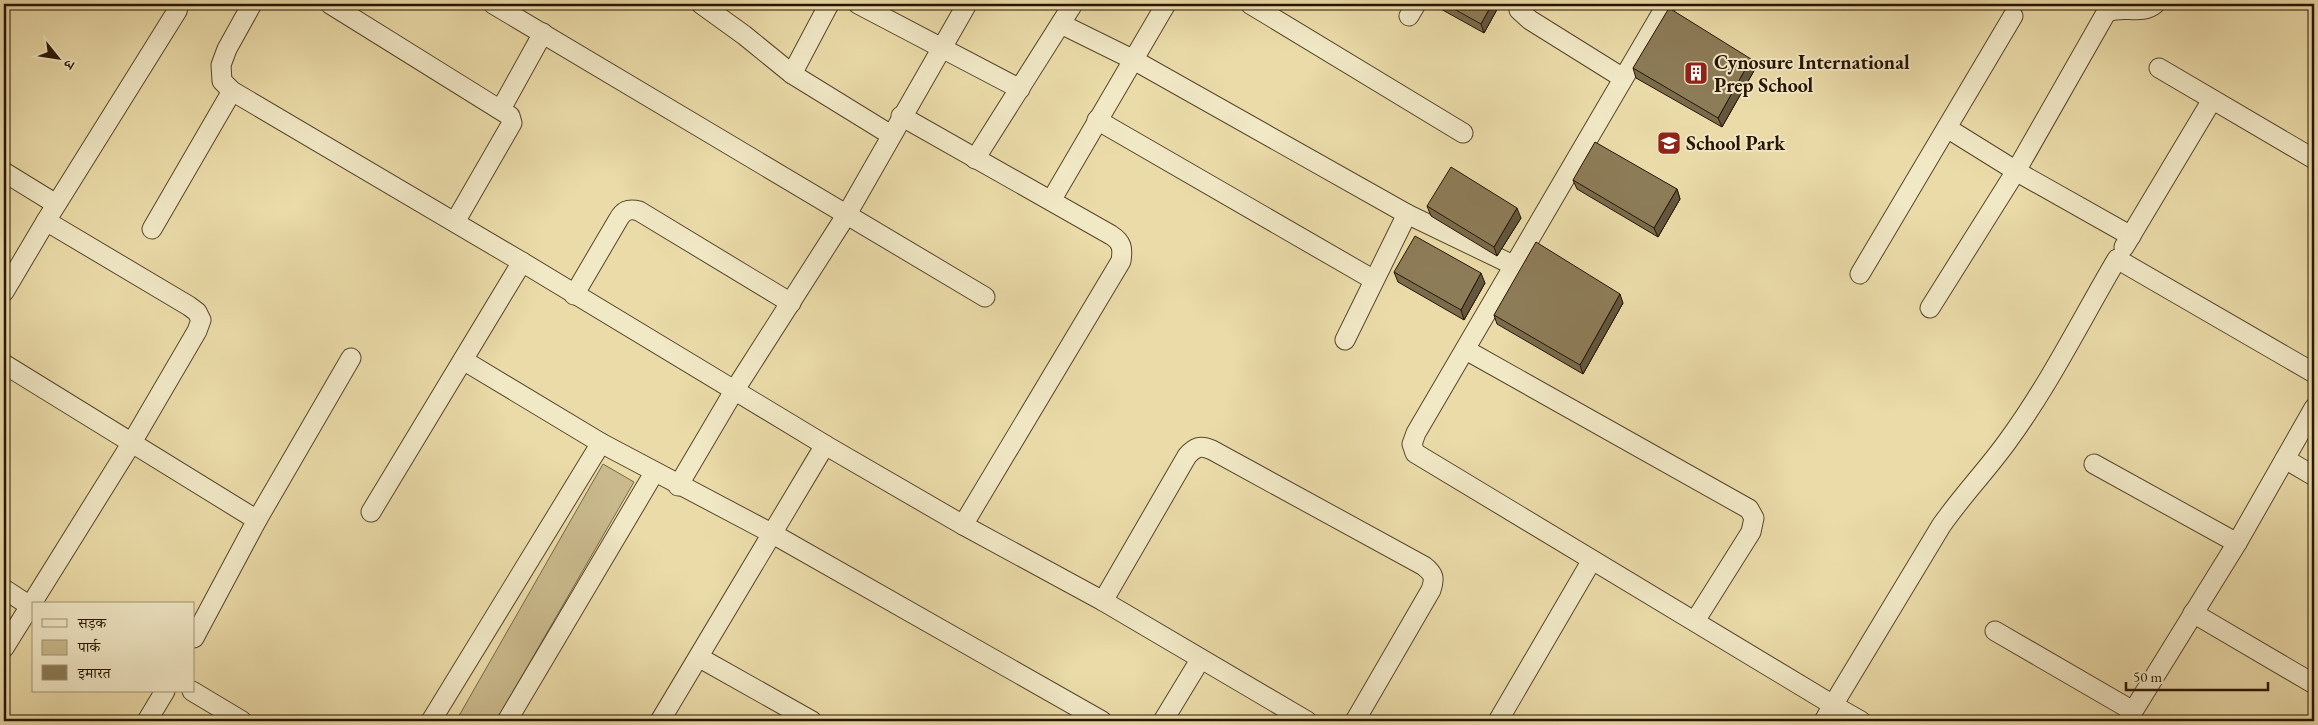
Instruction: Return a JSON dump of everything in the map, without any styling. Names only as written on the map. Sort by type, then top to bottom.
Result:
[{"type":"street","points":[[4,292],[56,204],[177,11],[179,4]]},
{"type":"street","points":[[252,4],[227,49],[221,65],[222,81],[232,91],[522,262],[734,391],[963,525],[1103,601],[1200,660],[1307,721]]},
{"type":"street","points":[[330,4],[510,116],[512,123],[455,222]]},
{"type":"street","points":[[493,4],[985,297]]},
{"type":"street","points":[[701,4],[744,35],[792,74],[891,135]]},
{"type":"street","points":[[792,74],[829,4]]},
{"type":"street","points":[[858,4],[1020,90]]},
{"type":"street","points":[[678,486],[734,391],[847,214],[967,4]]},
{"type":"street","points":[[975,160],[1073,4]]},
{"type":"street","points":[[1052,199],[1166,4]]},
{"type":"street","points":[[1250,4],[1463,133]]},
{"type":"street","points":[[1519,4],[1519,10],[1530,20],[1623,78]]},
{"type":"street","points":[[1667,4],[1416,433],[1412,444],[1415,453],[1861,721]]},
{"type":"street","points":[[1930,308],[2016,171],[2106,13],[2113,9],[2149,9],[2155,4]]},
{"type":"street","points":[[1860,274],[2013,16]]},
{"type":"street","points":[[1061,24],[1132,60],[1406,214],[1514,266]]},
{"type":"street","points":[[501,109],[543,33]]},
{"type":"street","points":[[2159,68],[2314,159]]},
{"type":"street","points":[[152,230],[232,91]]},
{"type":"street","points":[[1824,721],[1941,526],[2007,442],[2029,409],[2212,100]]},
{"type":"street","points":[[902,116],[975,160],[1052,199],[1120,241],[1123,250],[1121,261],[963,525]]},
{"type":"street","points":[[1097,120],[1374,280]]},
{"type":"street","points":[[1947,128],[2016,171],[2131,236]]},
{"type":"street","points":[[4,172],[56,204]]},
{"type":"street","points":[[574,295],[623,212],[631,209],[639,211],[791,304]]},
{"type":"street","points":[[1345,340],[1406,214]]},
{"type":"street","points":[[32,602],[131,444],[197,331],[201,320],[198,312],[189,306],[46,221]]},
{"type":"street","points":[[2117,259],[2314,373]]},
{"type":"street","points":[[371,512],[522,262]]},
{"type":"street","points":[[1466,350],[1749,509],[1754,518],[1751,532],[1695,620]]},
{"type":"street","points":[[195,636],[257,520],[351,358]]},
{"type":"street","points":[[463,360],[601,443],[678,486],[773,534],[1102,721]]},
{"type":"street","points":[[4,364],[257,520]]},
{"type":"street","points":[[1995,631],[2130,716],[2237,543],[2314,408]]},
{"type":"street","points":[[431,721],[601,443]]},
{"type":"street","points":[[660,721],[700,658],[825,444]]},
{"type":"street","points":[[1103,601],[1186,456],[1195,448],[1203,446],[1212,450],[1424,566],[1432,573],[1435,580],[1431,590],[1355,721]]},
{"type":"street","points":[[2285,459],[2314,476]]},
{"type":"street","points":[[2094,464],[2237,543]]},
{"type":"street","points":[[507,721],[654,472]]},
{"type":"street","points":[[1498,721],[1592,560]]},
{"type":"street","points":[[4,590],[30,606]]},
{"type":"street","points":[[4,648],[32,603]]},
{"type":"street","points":[[2193,613],[2314,684]]},
{"type":"street","points":[[700,658],[812,721]]},
{"type":"street","points":[[1163,721],[1200,660]]},
{"type":"street","points":[[147,721],[163,692]]},
{"type":"street","points":[[194,692],[242,721]]},
{"type":"green space","points":[[603,464],[634,482],[496,721],[456,721]]},
{"type":"building","points":[[1445,4],[1492,4],[1481,24]]},
{"type":"building","name":"Cynosure International Prep School","points":[[1669,8],[1751,59],[1718,118],[1633,68]]},
{"type":"building","points":[[1595,142],[1677,189],[1654,228],[1573,180]]},
{"type":"building","points":[[1451,167],[1517,208],[1494,247],[1427,206]]},
{"type":"building","points":[[1415,236],[1481,273],[1461,310],[1394,272]]},
{"type":"building","points":[[1536,242],[1620,294],[1580,365],[1494,315]]},
{"type":"place","name":"Cynosure International Prep School","points":[[1696,73]]},
{"type":"place","name":"School Park","points":[[1669,143]]}]
